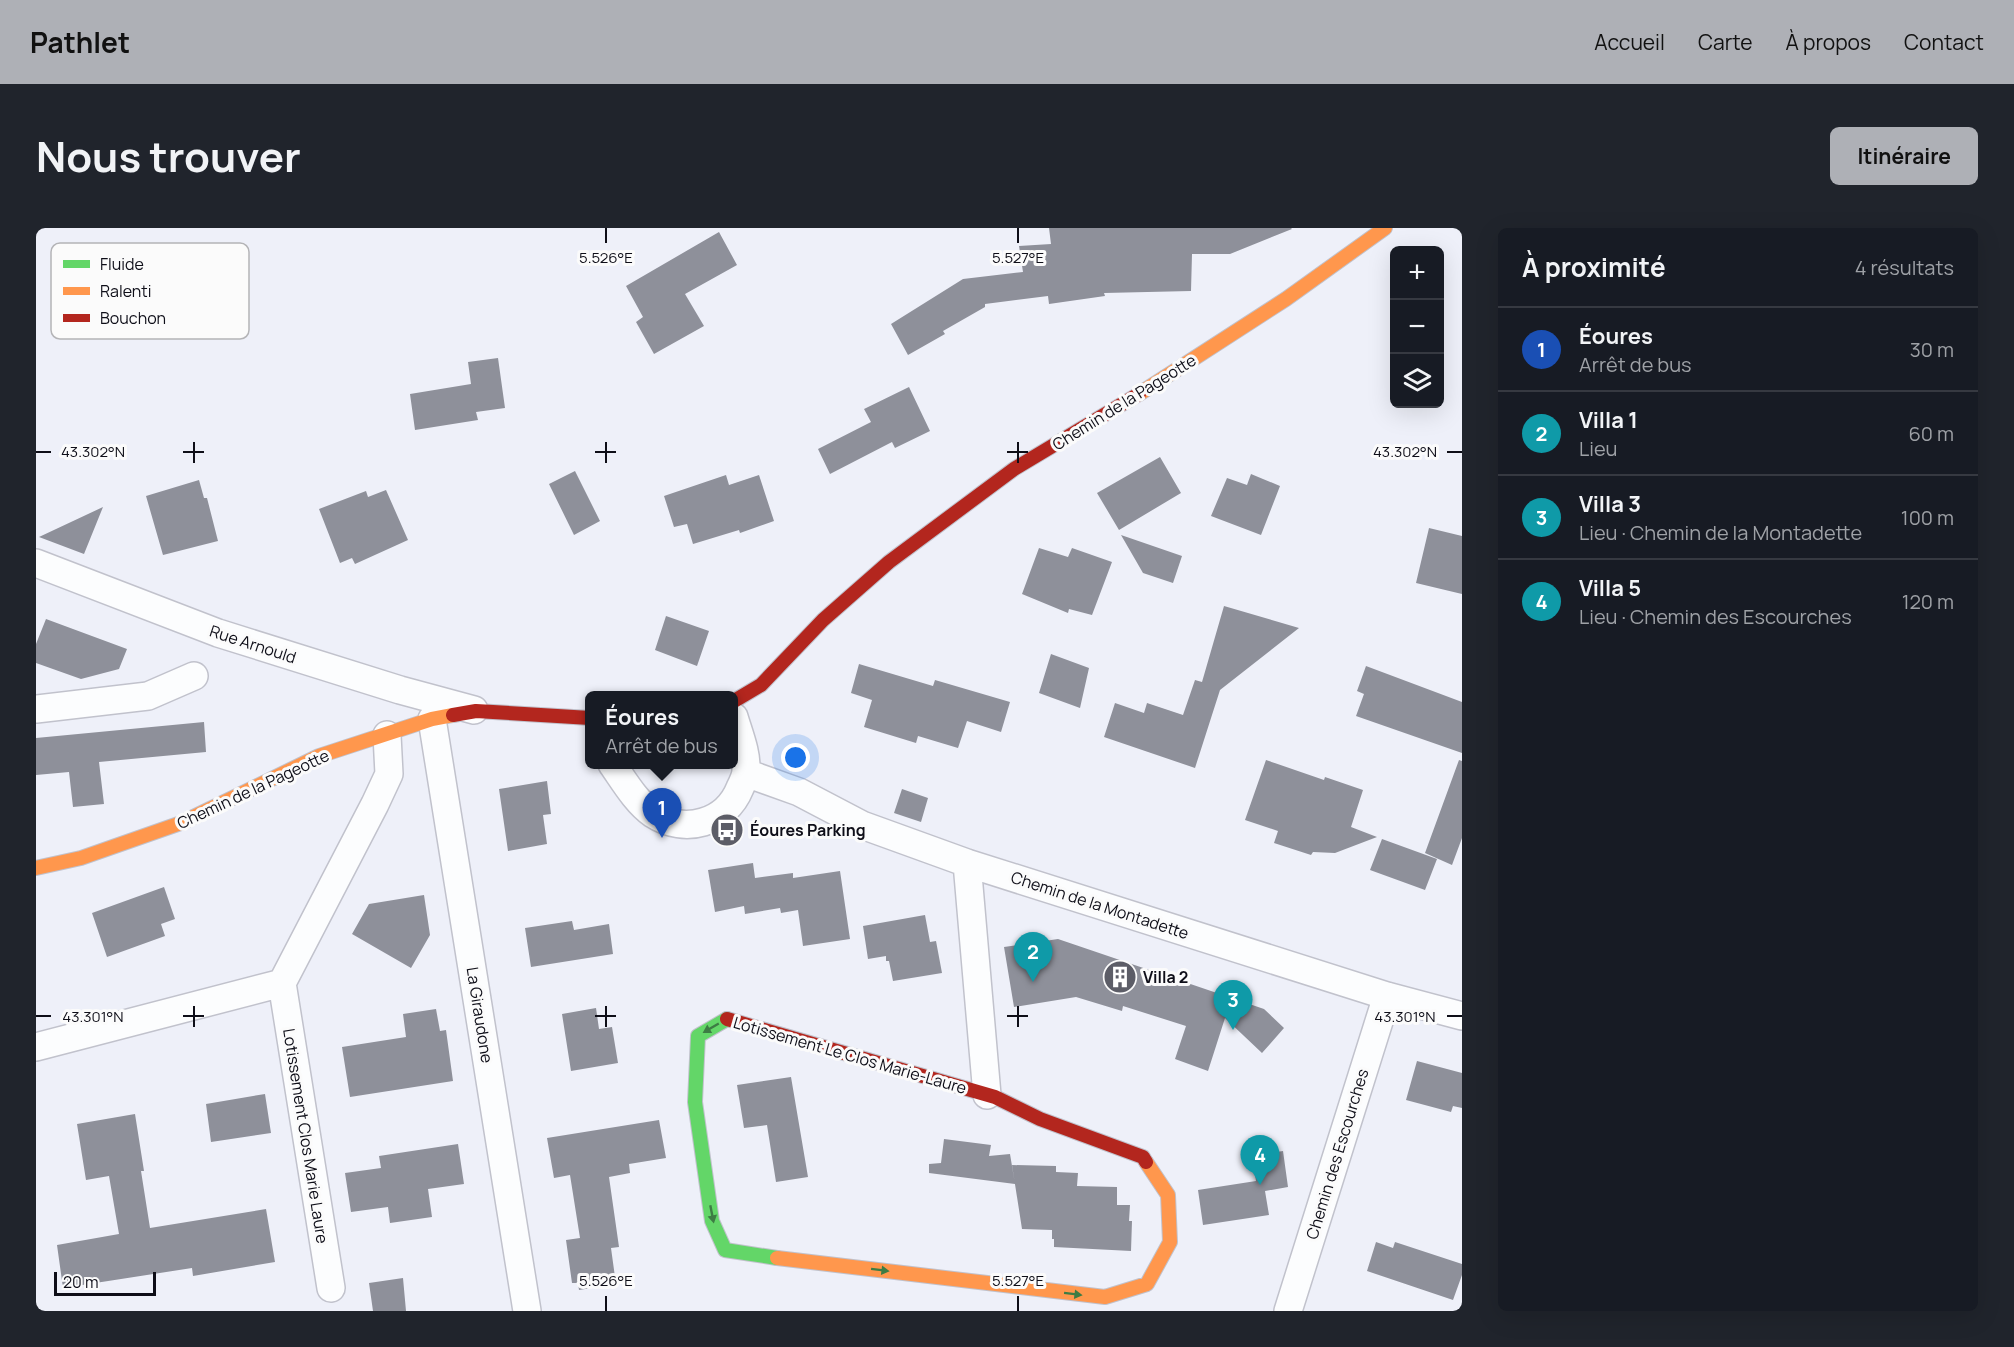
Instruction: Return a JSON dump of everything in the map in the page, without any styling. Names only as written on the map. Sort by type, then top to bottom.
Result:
[{"type":"street","name":"Chemin de la Pageotte","points":[[738,699],[761,685],[824,620],[889,562],[1014,469],[1148,388],[1276,306],[1385,228]]},
{"type":"street","name":"Rue Arnould","points":[[36,563],[218,633],[400,690],[476,711]]},
{"type":"street","points":[[36,709],[148,696],[194,676]]},
{"type":"street","name":"Chemin de la Pageotte","points":[[36,868],[81,858],[181,824],[319,756],[432,719],[476,711],[585,723]]},
{"type":"street","name":"La Giraudone","points":[[432,719],[527,1311]]},
{"type":"street","points":[[615,769],[639,801],[653,814],[670,822],[687,824],[706,822],[720,816],[737,795],[746,773],[746,761],[738,732]]},
{"type":"street","points":[[36,1047],[282,983],[389,774],[387,735]]},
{"type":"street","name":"Chemin de la Montadette","points":[[746,773],[799,792],[862,825],[967,863],[1347,984],[1462,1016]]},
{"type":"street","name":"Lotissement Le Clos Marie-Laure","points":[[967,863],[987,1095]]},
{"type":"street","name":"Lotissement Clos Marie Laure","points":[[282,983],[331,1288]]},
{"type":"street","name":"Chemin des Escourches","points":[[1288,1311],[1387,996]]},
{"type":"street","name":"Lotissement Le Clos Marie-Laure","points":[[728,1019],[987,1095],[1040,1119],[1143,1157],[1168,1195],[1170,1242],[1147,1284],[1105,1298],[725,1250],[712,1221],[695,1102],[698,1036],[728,1019]]},
{"type":"building","points":[[1049,228],[1292,229],[1230,254],[1192,254],[1191,291],[1104,293],[1105,296],[1049,304],[1048,296],[985,304],[985,307],[943,331],[945,334],[908,355],[891,324],[963,279],[1023,272],[1019,246],[1051,244]]},
{"type":"building","points":[[719,232],[737,265],[685,294],[704,326],[654,354],[636,322],[643,317],[626,286]]},
{"type":"building","points":[[498,358],[505,408],[476,412],[478,420],[415,430],[410,394],[471,384],[468,362]]},
{"type":"building","points":[[909,387],[930,431],[895,448],[892,442],[830,474],[818,449],[871,422],[864,409]]},
{"type":"building","points":[[1160,457],[1181,493],[1119,530],[1097,493]]},
{"type":"building","points":[[575,471],[600,521],[574,535],[549,484]]},
{"type":"building","points":[[1251,474],[1280,486],[1261,535],[1211,516],[1227,478],[1247,485]]},
{"type":"building","points":[[726,475],[729,485],[759,475],[774,521],[740,533],[739,530],[693,544],[687,524],[674,527],[664,496]]},
{"type":"building","points":[[199,480],[204,498],[207,498],[218,541],[163,555],[146,496]]},
{"type":"building","points":[[386,490],[408,540],[355,564],[352,558],[340,563],[319,509],[366,491],[368,497]]},
{"type":"building","points":[[103,507],[84,554],[39,537]]},
{"type":"building","points":[[1429,528],[1462,536],[1462,594],[1416,583]]},
{"type":"building","points":[[1121,535],[1182,556],[1173,583],[1143,573]]},
{"type":"building","points":[[1039,548],[1068,557],[1072,548],[1112,562],[1092,615],[1069,609],[1068,613],[1022,594]]},
{"type":"building","points":[[1224,606],[1299,628],[1220,690],[1195,768],[1104,737],[1115,703],[1144,713],[1147,703],[1183,715],[1195,680],[1202,682]]},
{"type":"building","points":[[666,616],[709,631],[697,666],[655,650]]},
{"type":"building","points":[[46,619],[127,649],[119,669],[81,679],[36,663],[36,644]]},
{"type":"building","points":[[1051,654],[1089,668],[1080,708],[1039,693]]},
{"type":"building","points":[[859,664],[933,686],[935,680],[1010,702],[1001,732],[967,721],[958,748],[918,736],[916,743],[864,727],[872,700],[851,693]]},
{"type":"building","points":[[1366,666],[1462,702],[1462,753],[1356,716],[1364,694],[1357,691]]},
{"type":"building","points":[[204,722],[206,752],[99,762],[104,804],[73,807],[69,772],[36,775],[36,738]]},
{"type":"building","points":[[1266,760],[1324,780],[1325,777],[1363,790],[1351,827],[1377,837],[1335,853],[1313,852],[1311,855],[1274,843],[1278,831],[1245,820]]},
{"type":"building","points":[[1459,760],[1462,761],[1462,838],[1452,865],[1425,853]]},
{"type":"building","points":[[547,781],[551,814],[543,815],[547,844],[508,851],[499,789]]},
{"type":"building","points":[[902,789],[928,798],[921,822],[894,813]]},
{"type":"building","points":[[1382,839],[1437,859],[1425,890],[1370,870]]},
{"type":"building","points":[[753,863],[755,878],[793,873],[793,878],[840,871],[850,939],[803,946],[798,910],[781,913],[780,908],[745,914],[744,906],[715,912],[708,870]]},
{"type":"building","points":[[164,887],[175,919],[161,924],[165,936],[107,957],[92,913]]},
{"type":"building","points":[[424,895],[430,935],[411,968],[352,934],[369,904]]},
{"type":"building","points":[[925,915],[930,942],[936,941],[942,973],[893,981],[886,956],[868,959],[863,926]]},
{"type":"building","points":[[572,921],[574,930],[609,924],[613,954],[531,967],[525,928]]},
{"type":"building","points":[[1058,939],[1264,1009],[1284,1028],[1262,1053],[1225,1018],[1208,1071],[1175,1059],[1186,1026],[1123,1006],[1122,1011],[1076,997],[1014,1007],[1004,947]]},
{"type":"building","points":[[596,1008],[599,1029],[612,1027],[618,1063],[571,1071],[562,1014]]},
{"type":"building","points":[[436,1009],[440,1031],[446,1030],[453,1081],[350,1097],[342,1047],[406,1037],[403,1014]]},
{"type":"building","points":[[1417,1061],[1462,1073],[1462,1108],[1453,1106],[1451,1112],[1406,1100]]},
{"type":"building","points":[[791,1077],[808,1177],[776,1182],[767,1125],[744,1128],[737,1085]]},
{"type":"building","points":[[265,1094],[271,1133],[211,1142],[206,1104]]},
{"type":"building","points":[[135,1114],[150,1228],[266,1209],[275,1262],[193,1276],[192,1268],[63,1288],[57,1245],[119,1234],[109,1176],[86,1180],[77,1124]]},
{"type":"building","points":[[659,1120],[666,1158],[629,1164],[630,1173],[609,1177],[619,1247],[611,1248],[615,1277],[610,1278],[610,1285],[579,1290],[578,1283],[572,1283],[566,1240],[580,1238],[570,1175],[554,1178],[547,1138]]},
{"type":"building","points":[[944,1139],[991,1145],[989,1156],[1010,1154],[1015,1184],[929,1173],[929,1164],[941,1163]]},
{"type":"building","points":[[458,1144],[464,1184],[428,1189],[432,1217],[390,1223],[388,1207],[351,1212],[345,1173],[381,1168],[379,1156]]},
{"type":"building","points":[[1283,1151],[1288,1187],[1265,1191],[1269,1215],[1203,1225],[1198,1190],[1256,1181],[1252,1156]]},
{"type":"building","points":[[1012,1165],[1056,1166],[1056,1172],[1078,1173],[1077,1186],[1117,1187],[1117,1205],[1130,1205],[1131,1251],[1054,1247],[1052,1230],[1022,1229]]},
{"type":"building","points":[[1376,1242],[1393,1248],[1395,1242],[1462,1264],[1462,1275],[1453,1300],[1367,1271]]},
{"type":"building","points":[[403,1278],[406,1311],[373,1311],[369,1283]]},
{"type":"traffic: fast","points":[[727,1019],[698,1036],[695,1102],[712,1221],[725,1250],[777,1258]]},
{"type":"traffic: slow","points":[[1139,394],[1286,299],[1385,228]]},
{"type":"traffic: slow","points":[[36,868],[81,858],[181,823],[319,756],[432,719],[453,715]]},
{"type":"traffic: slow","points":[[777,1258],[1105,1297],[1147,1284],[1170,1242],[1168,1195],[1146,1162]]},
{"type":"traffic: jam","points":[[738,699],[761,685],[823,620],[889,562],[1014,469],[1139,394]]},
{"type":"traffic: jam","points":[[453,715],[476,711],[585,718]]},
{"type":"traffic: jam","points":[[727,1019],[995,1097],[1040,1119],[1143,1157],[1146,1162]]},
{"type":"place","name":"Éoures Parking","points":[[727,830]]},
{"type":"place","name":"Éoures","points":[[662,838]]},
{"type":"place","name":"Villa 2","points":[[1120,977]]},
{"type":"place","name":"Villa 1","points":[[1033,982]]},
{"type":"place","name":"Villa 3","points":[[1233,1030]]},
{"type":"place","name":"Villa 5","points":[[1260,1185]]}]
